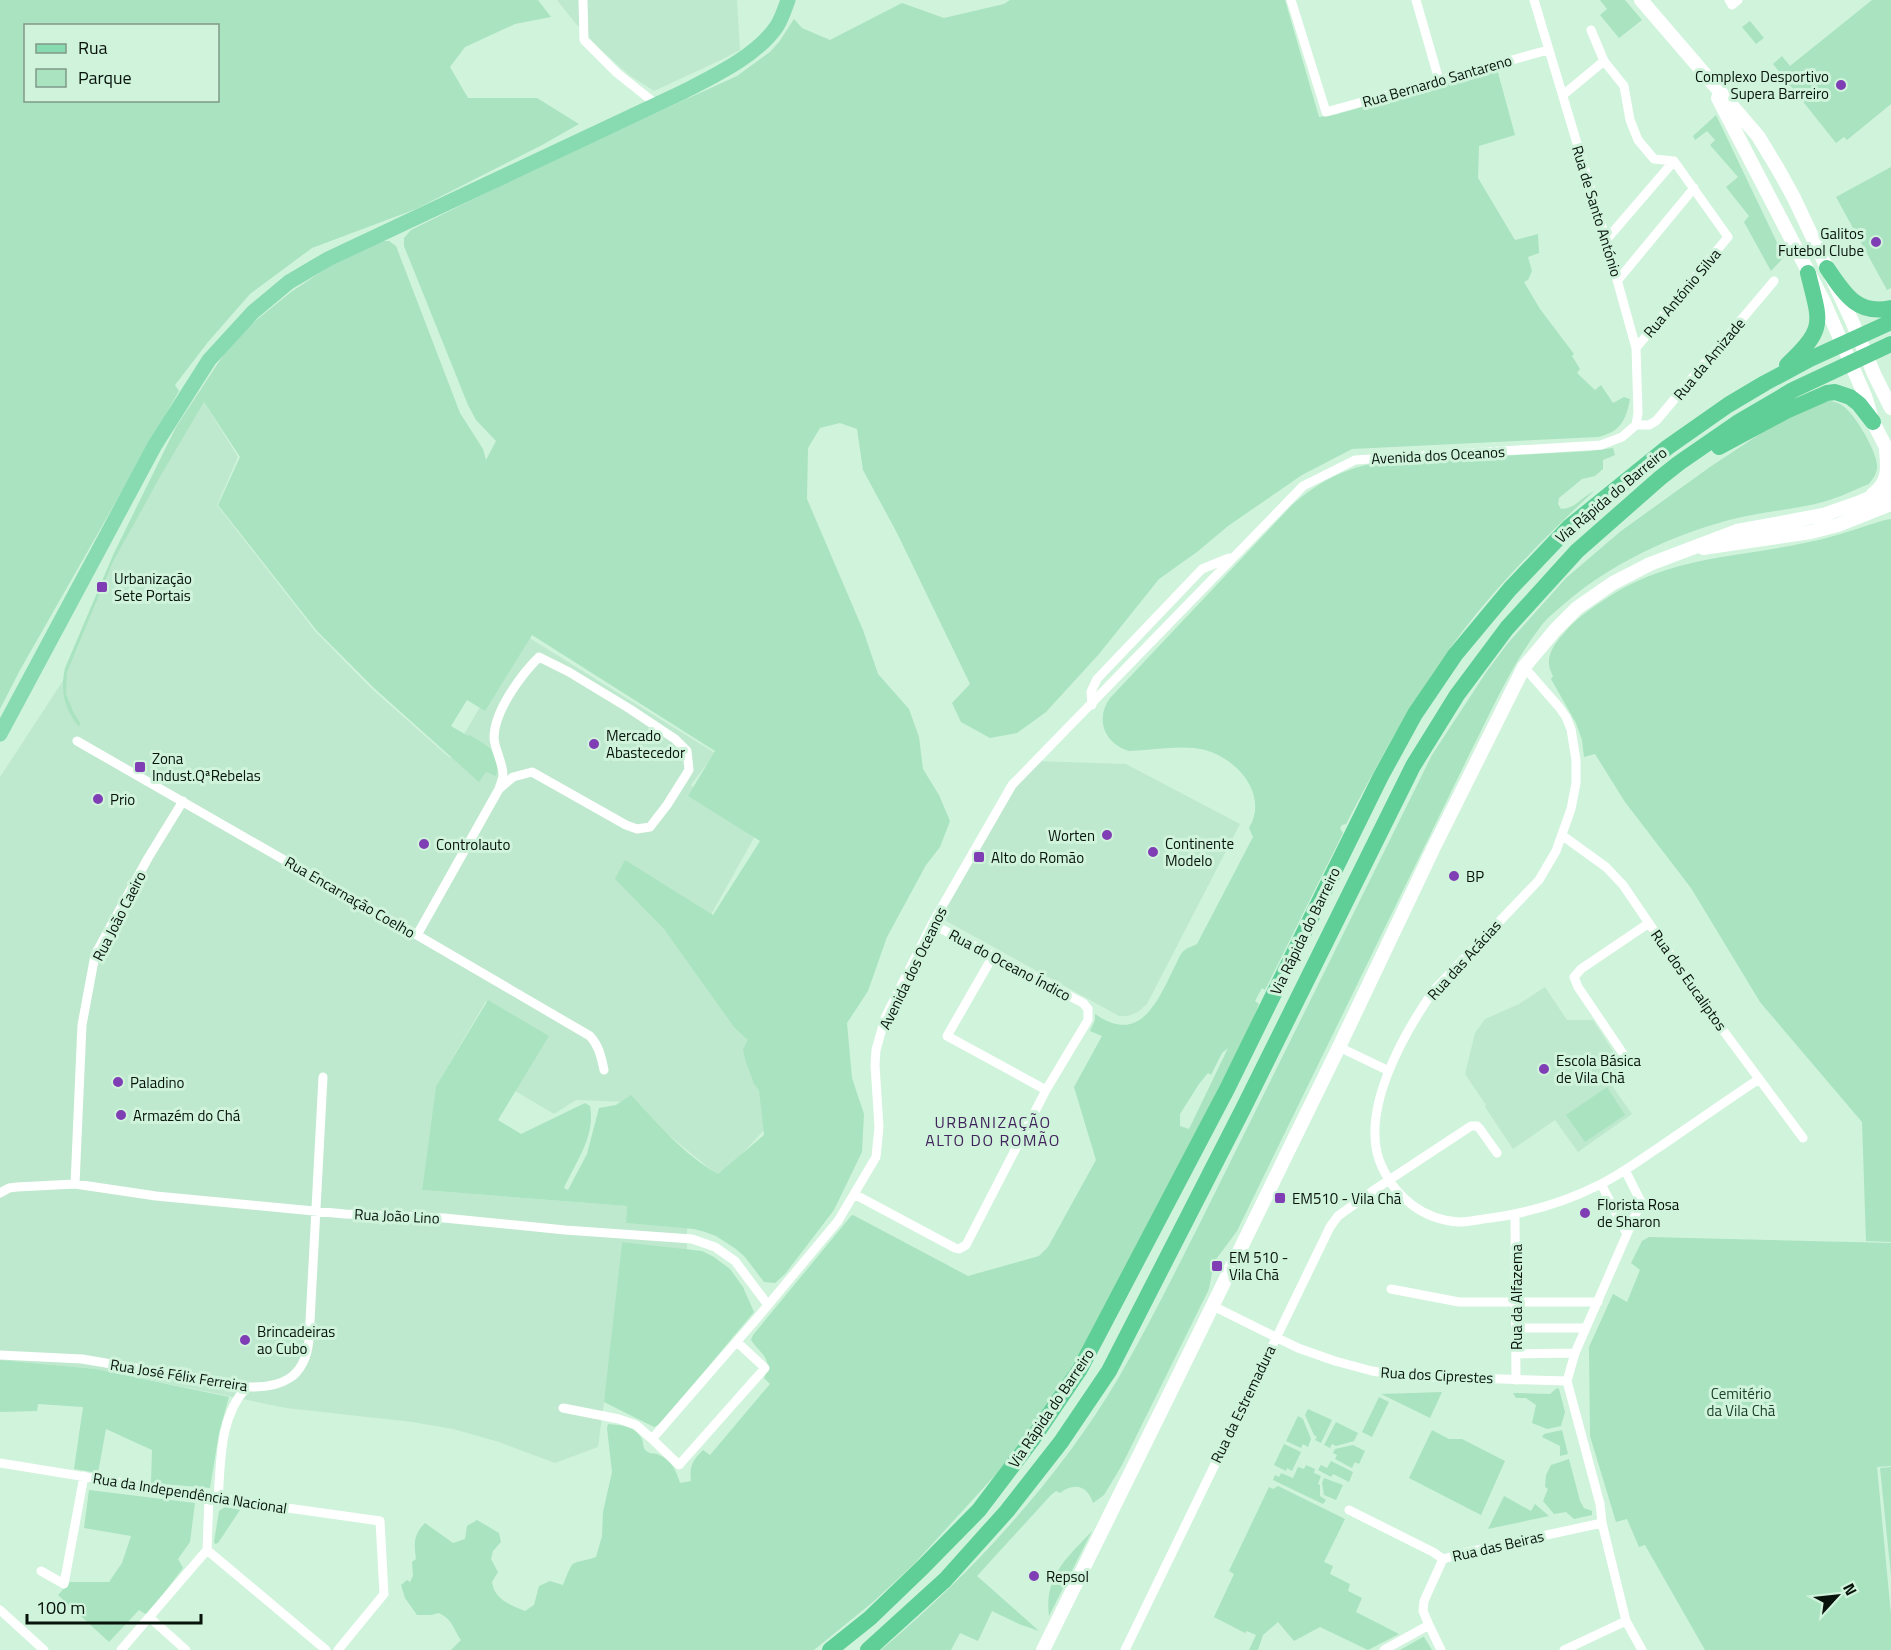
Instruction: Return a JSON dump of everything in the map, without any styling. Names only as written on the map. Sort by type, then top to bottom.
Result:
[{"type":"highway","points":[[1827,268],[1840,288],[1855,304],[1872,309],[1891,308]]},
{"type":"highway","points":[[1765,383],[1806,346],[1815,332],[1818,320],[1817,310],[1808,273]]},
{"type":"highway","name":"Via Rápida do Barreiro","points":[[830,1650],[870,1618],[979,1510],[1032,1440],[1080,1369],[1227,1089],[1381,776],[1415,714],[1455,656],[1510,589],[1569,527],[1668,447],[1728,405],[1765,383],[1810,359],[1891,322]]},
{"type":"highway","name":"Via Rápida do Barreiro","points":[[868,1650],[961,1563],[1007,1511],[1067,1433],[1109,1371],[1243,1110],[1413,766],[1457,695],[1507,628],[1577,551],[1678,463],[1737,423],[1793,390],[1891,344]]},
{"type":"highway","points":[[1637,499],[1724,444],[1786,411],[1827,393],[1835,392],[1850,397],[1859,404],[1873,422]]},
{"type":"main road","points":[[0,734],[155,446],[209,360],[253,312],[289,282],[328,259],[726,70],[753,51],[777,26],[788,0]]},
{"type":"main road","points":[[1641,0],[1763,144],[1794,198],[1859,337],[1858,359],[1866,396],[1873,422],[1889,453],[1885,482],[1881,488],[1860,502]]},
{"type":"main road","points":[[1705,75],[1779,213],[1843,344],[1858,359],[1891,408]]},
{"type":"main road","points":[[1043,1650],[1524,667],[1565,619],[1589,599],[1613,583],[1650,564],[1737,531],[1823,515],[1891,489]]},
{"type":"main road","points":[[1689,550],[1811,532],[1838,525],[1891,504]]},
{"type":"street","points":[[583,0],[584,40],[617,73],[656,104]]},
{"type":"street","name":"Rua Bernardo Santareno","points":[[1291,0],[1326,112],[1548,50]]},
{"type":"street","points":[[1416,0],[1439,80]]},
{"type":"street","name":"Rua de Santo António","points":[[1534,0],[1618,280],[1636,348],[1638,412],[1636,425]]},
{"type":"street","points":[[1729,0],[1732,4],[1738,0]]},
{"type":"street","points":[[1591,30],[1604,61],[1624,86],[1630,120],[1638,140],[1654,159],[1674,161],[1694,188],[1618,280]]},
{"type":"street","points":[[1563,95],[1604,61]]},
{"type":"street","points":[[1606,240],[1674,161]]},
{"type":"street","name":"Rua António Silva","points":[[1636,348],[1728,237],[1694,188]]},
{"type":"street","name":"Rua da Amizade","points":[[1636,425],[1649,425],[1656,421],[1774,281]]},
{"type":"street","name":"Avenida dos Oceanos","points":[[652,1439],[838,1221],[876,1157],[879,1127],[875,1065],[876,1050],[885,1018],[932,924],[1012,785],[1234,556],[1303,486],[1355,460],[1601,445],[1622,437],[1636,425]]},
{"type":"street","name":"Avenida dos Oceanos","points":[[1092,705],[1091,692],[1097,679],[1105,670],[1203,569],[1234,556]]},
{"type":"street","points":[[417,935],[499,789],[503,775],[494,740],[496,726],[505,702],[529,667],[539,657],[569,672],[630,709],[675,739],[687,751],[688,770],[667,805],[650,827],[637,829],[626,825],[532,772],[513,777],[499,789]]},
{"type":"street","name":"Rua das Acácias","points":[[1524,667],[1566,717],[1573,736],[1576,783],[1571,809],[1554,857],[1539,880],[1434,990],[1410,1028],[1389,1071],[1377,1112],[1374,1139],[1377,1156],[1389,1180],[1409,1203],[1423,1213],[1441,1219],[1460,1222],[1515,1215],[1542,1208],[1601,1184],[1625,1170],[1759,1079]]},
{"type":"street","name":"Rua Encarnação Coelho","points":[[78,741],[590,1036],[600,1050],[604,1070]]},
{"type":"street","name":"Rua João Caeiro","points":[[75,1184],[82,1024],[96,956],[148,858],[183,801]]},
{"type":"street","name":"Rua dos Eucaliptos","points":[[1563,836],[1615,875],[1708,1010],[1803,1138]]},
{"type":"street","points":[[1628,1061],[1578,987],[1574,977],[1581,969],[1649,923]]},
{"type":"street","name":"Rua do Oceano Índico","points":[[854,1194],[955,1248],[963,1248],[969,1242],[1046,1090],[1088,1020],[1088,1009],[1083,1003],[932,924]]},
{"type":"street","points":[[993,956],[947,1036],[1046,1090]]},
{"type":"street","points":[[1339,1047],[1389,1071]]},
{"type":"street","name":"Rua José Félix Ferreira","points":[[0,1355],[82,1359],[247,1388],[270,1387],[279,1384],[299,1370],[307,1355],[323,1077]]},
{"type":"street","name":"Rua da Estremadura","points":[[1125,1650],[1276,1337],[1330,1227],[1338,1216],[1471,1126],[1477,1126],[1480,1129],[1497,1153]]},
{"type":"street","points":[[1625,1170],[1641,1202],[1575,1353],[1567,1381],[1626,1621],[1642,1650]]},
{"type":"street","name":"Rua João Lino","points":[[0,1193],[17,1187],[75,1184],[156,1196],[316,1211],[444,1218],[692,1239],[715,1247],[735,1261],[768,1305]]},
{"type":"street","points":[[1601,1184],[1627,1234]]},
{"type":"street","name":"Rua da Alfazema","points":[[1515,1215],[1516,1380]]},
{"type":"street","points":[[1391,1289],[1459,1302],[1598,1302]]},
{"type":"street","name":"Rua dos Ciprestes","points":[[1213,1306],[1298,1348],[1372,1371],[1406,1376],[1567,1381]]},
{"type":"street","points":[[1516,1328],[1586,1328]]},
{"type":"street","points":[[563,1408],[619,1419],[636,1425],[679,1466],[765,1368],[737,1342]]},
{"type":"street","points":[[1516,1354],[1575,1353]]},
{"type":"street","points":[[121,1650],[207,1550],[223,1438],[239,1395],[247,1388]]},
{"type":"street","name":"Rua da Independência Nacional","points":[[0,1463],[214,1498],[380,1521],[384,1594],[338,1650]]},
{"type":"street","points":[[40,1571],[64,1584],[84,1476]]},
{"type":"street","points":[[1349,1510],[1434,1552],[1443,1559]]},
{"type":"street","name":"Rua das Beiras","points":[[1441,1650],[1423,1611],[1424,1601],[1443,1559],[1602,1523]]},
{"type":"street","points":[[207,1550],[326,1650]]},
{"type":"street","points":[[0,1610],[44,1650]]},
{"type":"street","points":[[149,1617],[186,1650]]},
{"type":"street","points":[[1564,1650],[1626,1621]]},
{"type":"street","points":[[1384,1650],[1429,1625]]},
{"type":"shaded area","points":[[557,0],[737,0],[740,50],[654,91],[629,75],[601,50]]},
{"type":"shaded area","points":[[204,402],[238,457],[217,505],[315,631],[372,689],[450,758],[523,634],[715,753],[691,785],[755,836],[688,956],[750,1042],[768,1126],[720,1177],[628,1102],[576,1100],[554,1114],[515,1091],[548,1036],[486,1001],[436,1086],[422,1190],[627,1206],[626,1223],[687,1228],[687,1250],[622,1242],[598,1447],[555,1463],[499,1442],[453,1429],[412,1422],[286,1408],[96,1369],[0,1360],[0,777],[66,676],[113,562]]},
{"type":"shaded area","points":[[1035,761],[1126,764],[1240,824],[1147,1004],[1138,1012],[1128,1016],[1119,1016],[937,916],[1012,785]]},
{"type":"shaded area","name":"Escola Básica de Vila Chã","points":[[1545,987],[1567,1020],[1593,1020],[1622,1065],[1613,1087],[1632,1114],[1578,1152],[1555,1120],[1513,1149],[1465,1074],[1475,1033],[1485,1019],[1519,1004]]},
{"type":"green space","points":[[0,0],[538,0],[551,17],[515,24],[465,47],[450,67],[468,98],[537,98],[579,124],[416,209],[312,248],[250,294],[208,342],[175,385],[179,391],[0,709]]},
{"type":"green space","points":[[1010,0],[1285,0],[1319,117],[1334,115],[1497,69],[1515,135],[1479,146],[1478,178],[1515,240],[1538,234],[1539,253],[1528,257],[1532,271],[1528,280],[1524,282],[1540,309],[1574,354],[1572,356],[1580,369],[1577,373],[1595,390],[1601,385],[1613,403],[1624,397],[1630,399],[1624,419],[1617,429],[1598,437],[1352,449],[1302,475],[1228,526],[1159,579],[1099,654],[1046,712],[1017,733],[990,738],[961,722],[952,703],[970,684],[897,533],[863,470],[857,429],[840,423],[820,428],[808,448],[807,499],[863,630],[878,674],[909,709],[919,737],[923,769],[939,795],[950,821],[940,847],[926,865],[887,937],[868,991],[847,1023],[852,1078],[864,1114],[862,1152],[834,1210],[785,1274],[775,1283],[764,1282],[745,1257],[716,1236],[694,1229],[626,1223],[627,1206],[422,1190],[436,1086],[488,1000],[549,1036],[498,1120],[521,1134],[585,1103],[590,1106],[590,1128],[579,1159],[564,1188],[568,1190],[587,1154],[599,1108],[616,1105],[631,1095],[682,1148],[718,1174],[764,1135],[759,1090],[754,1084],[743,1049],[748,1040],[734,1027],[664,929],[615,879],[625,860],[713,915],[760,841],[688,796],[715,751],[532,635],[485,711],[467,700],[451,726],[482,742],[495,755],[496,776],[486,772],[479,782],[374,688],[317,631],[218,505],[240,457],[204,402],[113,562],[67,673],[66,694],[80,723],[79,727],[64,699],[65,668],[114,553],[176,427],[224,354],[248,327],[291,292],[330,266],[382,241],[389,241],[396,246],[460,413],[483,449],[486,460],[496,441],[476,420],[468,405],[404,246],[404,238],[411,230],[542,165],[737,76],[770,52],[794,19],[802,28],[830,40],[902,3],[944,18],[1004,4]]},
{"type":"green space","points":[[1600,0],[1625,0],[1642,20],[1619,38],[1600,15],[1607,9]]},
{"type":"green space","name":"Complexo Desportivo Supera Barreiro","points":[[1872,0],[1891,0],[1891,104],[1847,140],[1844,137],[1836,143],[1773,64],[1782,56],[1790,66]]},
{"type":"green space","points":[[1750,21],[1764,38],[1756,44],[1742,27]]},
{"type":"green space","points":[[1716,115],[1784,257],[1771,271],[1744,222],[1749,216],[1726,187],[1738,177],[1710,145],[1715,140],[1707,131],[1695,140],[1693,136]]},
{"type":"green space","name":"Galitos Futebol Clube","points":[[1891,167],[1891,288],[1887,290],[1836,197]]},
{"type":"green space","points":[[1830,401],[1848,410],[1870,444],[1877,467],[1869,484],[1823,502],[1729,520],[1685,534],[1642,553],[1601,576],[1564,604],[1543,623],[1520,656],[1470,753],[1237,1231],[1214,1262],[1209,1289],[1122,1465],[1104,1495],[1093,1503],[1084,1489],[1075,1487],[1060,1493],[1056,1491],[977,1576],[1039,1631],[992,1611],[978,1641],[960,1633],[951,1650],[881,1650],[948,1590],[1011,1523],[1069,1452],[1119,1377],[1199,1225],[1432,755],[1508,643],[1566,578],[1621,531],[1775,424],[1811,405]]},
{"type":"green space","points":[[1613,448],[1615,455],[1603,460],[1603,469],[1595,476],[1582,479],[1559,498],[1558,504],[1561,509],[1570,507],[1594,491],[1525,559],[1462,632],[1414,702],[1346,824],[1340,828],[1343,833],[1265,990],[1262,988],[1255,1001],[1259,1004],[1252,1022],[1098,1325],[1035,1424],[997,1473],[915,1563],[873,1602],[814,1650],[451,1650],[461,1640],[450,1622],[439,1613],[417,1615],[405,1598],[401,1585],[407,1580],[410,1582],[413,1576],[412,1562],[416,1559],[415,1540],[425,1523],[453,1543],[465,1539],[467,1526],[477,1520],[499,1533],[501,1542],[493,1551],[491,1559],[498,1572],[492,1582],[493,1588],[504,1601],[525,1611],[534,1605],[539,1586],[550,1581],[563,1585],[574,1563],[596,1557],[602,1536],[603,1512],[612,1472],[608,1424],[636,1431],[646,1451],[662,1456],[669,1462],[675,1469],[680,1483],[691,1481],[691,1467],[697,1457],[703,1450],[710,1455],[770,1384],[764,1378],[767,1361],[751,1340],[753,1335],[851,1216],[853,1215],[968,1276],[1039,1256],[1048,1247],[1096,1160],[1074,1087],[1102,1036],[1090,1031],[1095,1014],[1111,1023],[1125,1025],[1136,1022],[1146,1015],[1162,992],[1182,953],[1197,944],[1253,837],[1249,828],[1254,814],[1255,801],[1244,776],[1233,765],[1208,751],[1194,748],[1129,751],[1120,747],[1113,742],[1104,729],[1105,706],[1292,505],[1330,478],[1374,463]],"holes":[[[1228,1048],[1189,1129],[1180,1126],[1180,1114],[1199,1084],[1208,1073],[1211,1075],[1222,1053]]]},
{"type":"green space","points":[[1891,519],[1891,1242],[1866,1241],[1862,1122],[1760,1002],[1691,888],[1625,802],[1595,754],[1584,757],[1582,740],[1576,723],[1551,679],[1553,676],[1549,658],[1557,642],[1578,619],[1629,585],[1654,574],[1706,560],[1823,539]]},
{"type":"green space","points":[[1607,1087],[1625,1115],[1585,1142],[1566,1115]]},
{"type":"green space","name":"Cemitério da Vila Chã","points":[[1649,1237],[1891,1243],[1891,1466],[1877,1467],[1891,1615],[1891,1650],[1705,1650],[1645,1545],[1639,1547],[1627,1519],[1616,1522],[1590,1436],[1589,1347],[1613,1294],[1627,1302],[1640,1270],[1631,1263],[1642,1241]]},
{"type":"green space","points":[[622,1242],[702,1251],[714,1257],[730,1269],[743,1287],[754,1312],[660,1424],[654,1427],[604,1402]]},
{"type":"green space","points":[[0,1360],[96,1369],[229,1397],[219,1433],[210,1488],[151,1483],[152,1450],[106,1429],[98,1473],[74,1469],[83,1407],[38,1404],[37,1411],[0,1412]]},
{"type":"green space","points":[[1557,1388],[1565,1412],[1561,1426],[1547,1429],[1532,1423],[1536,1405],[1526,1398],[1516,1398],[1513,1393],[1550,1394]]},
{"type":"green space","points":[[1442,1392],[1430,1418],[1381,1394]]},
{"type":"green space","points":[[1379,1397],[1389,1402],[1372,1437],[1362,1432]]},
{"type":"green space","points":[[1308,1409],[1332,1420],[1321,1443],[1315,1440],[1317,1437],[1305,1415]]},
{"type":"green space","points":[[1298,1416],[1303,1419],[1311,1439],[1308,1447],[1303,1444],[1301,1448],[1286,1441]]},
{"type":"green space","points":[[1336,1422],[1358,1433],[1354,1441],[1336,1446],[1332,1444],[1330,1448],[1324,1445]]},
{"type":"green space","points":[[1432,1430],[1449,1439],[1462,1439],[1505,1461],[1481,1515],[1409,1478]]},
{"type":"green space","points":[[1562,1430],[1568,1454],[1560,1456],[1560,1446],[1542,1437],[1544,1434]]},
{"type":"green space","points":[[1284,1444],[1301,1452],[1292,1471],[1287,1468],[1286,1471],[1274,1465]]},
{"type":"green space","points":[[1353,1445],[1365,1451],[1359,1464],[1355,1462],[1352,1468],[1335,1459],[1337,1455],[1333,1453],[1335,1449]]},
{"type":"green space","points":[[1569,1459],[1580,1501],[1584,1508],[1592,1511],[1592,1515],[1574,1519],[1566,1512],[1554,1514],[1543,1501],[1548,1489],[1545,1487],[1546,1475],[1551,1465]]},
{"type":"green space","points":[[1331,1461],[1353,1472],[1349,1482],[1333,1474],[1331,1477],[1318,1470],[1321,1465],[1327,1468]]},
{"type":"green space","points":[[1306,1465],[1315,1469],[1314,1473],[1321,1476],[1318,1484],[1320,1485],[1320,1496],[1326,1500],[1323,1504],[1273,1480],[1275,1475],[1279,1477],[1281,1473],[1293,1478],[1298,1467],[1304,1469]]},
{"type":"green space","points":[[1891,1467],[1891,1576],[1880,1468]]},
{"type":"green space","points":[[1324,1478],[1343,1485],[1336,1500],[1324,1495],[1322,1483]]},
{"type":"green space","points":[[1278,1486],[1345,1519],[1324,1562],[1333,1566],[1330,1574],[1350,1584],[1348,1591],[1362,1598],[1356,1612],[1399,1634],[1368,1650],[1320,1627],[1294,1641],[1278,1622],[1263,1635],[1258,1650],[1249,1650],[1256,1635],[1247,1631],[1245,1633],[1214,1617],[1234,1574],[1229,1571],[1269,1487],[1273,1489]]},
{"type":"green space","points":[[89,1490],[195,1503],[190,1542],[178,1559],[183,1568],[147,1615],[139,1610],[109,1642],[58,1595],[70,1582],[109,1582],[122,1563],[131,1536],[84,1528]]},
{"type":"green space","points":[[1504,1496],[1531,1511],[1535,1504],[1549,1516],[1488,1529]]},
{"type":"green space","points":[[225,1507],[240,1510],[218,1543],[215,1544],[219,1511]]},
{"type":"green space","points":[[1092,1531],[1049,1616],[1050,1590],[1059,1569]]},
{"type":"green space","points":[[1423,1637],[1432,1650],[1400,1650]]},
{"type":"place","name":"Complexo Desportivo Supera Barreiro","points":[[1841,85]]},
{"type":"place","name":"Galitos Futebol Clube","points":[[1876,242]]},
{"type":"place","name":"Urbanização Sete Portais","points":[[102,587]]},
{"type":"place","name":"Mercado Abastecedor","points":[[594,744]]},
{"type":"place","name":"Zona Indust.QªRebelas","points":[[140,767]]},
{"type":"place","name":"Prio","points":[[98,799]]},
{"type":"place","name":"Worten","points":[[1107,835]]},
{"type":"place","name":"Controlauto","points":[[424,844]]},
{"type":"place","name":"Continente Modelo","points":[[1153,852]]},
{"type":"place","name":"Alto do Romão","points":[[979,857]]},
{"type":"place","name":"BP","points":[[1454,876]]},
{"type":"place","name":"Escola Básica de Vila Chã","points":[[1544,1069]]},
{"type":"place","name":"Paladino","points":[[118,1082]]},
{"type":"place","name":"Armazém do Chá","points":[[121,1115]]},
{"type":"place","name":"EM510 - Vila Chã","points":[[1280,1198]]},
{"type":"place","name":"Florista Rosa de Sharon","points":[[1585,1213]]},
{"type":"place","name":"EM 510 - Vila Chã","points":[[1217,1266]]},
{"type":"place","name":"Brincadeiras ao Cubo","points":[[245,1340]]},
{"type":"place","name":"Repsol","points":[[1034,1576]]},
{"type":"district","name":"URBANIZAÇÃO ALTO DO ROMÃO","points":[[993,1131]]}]
